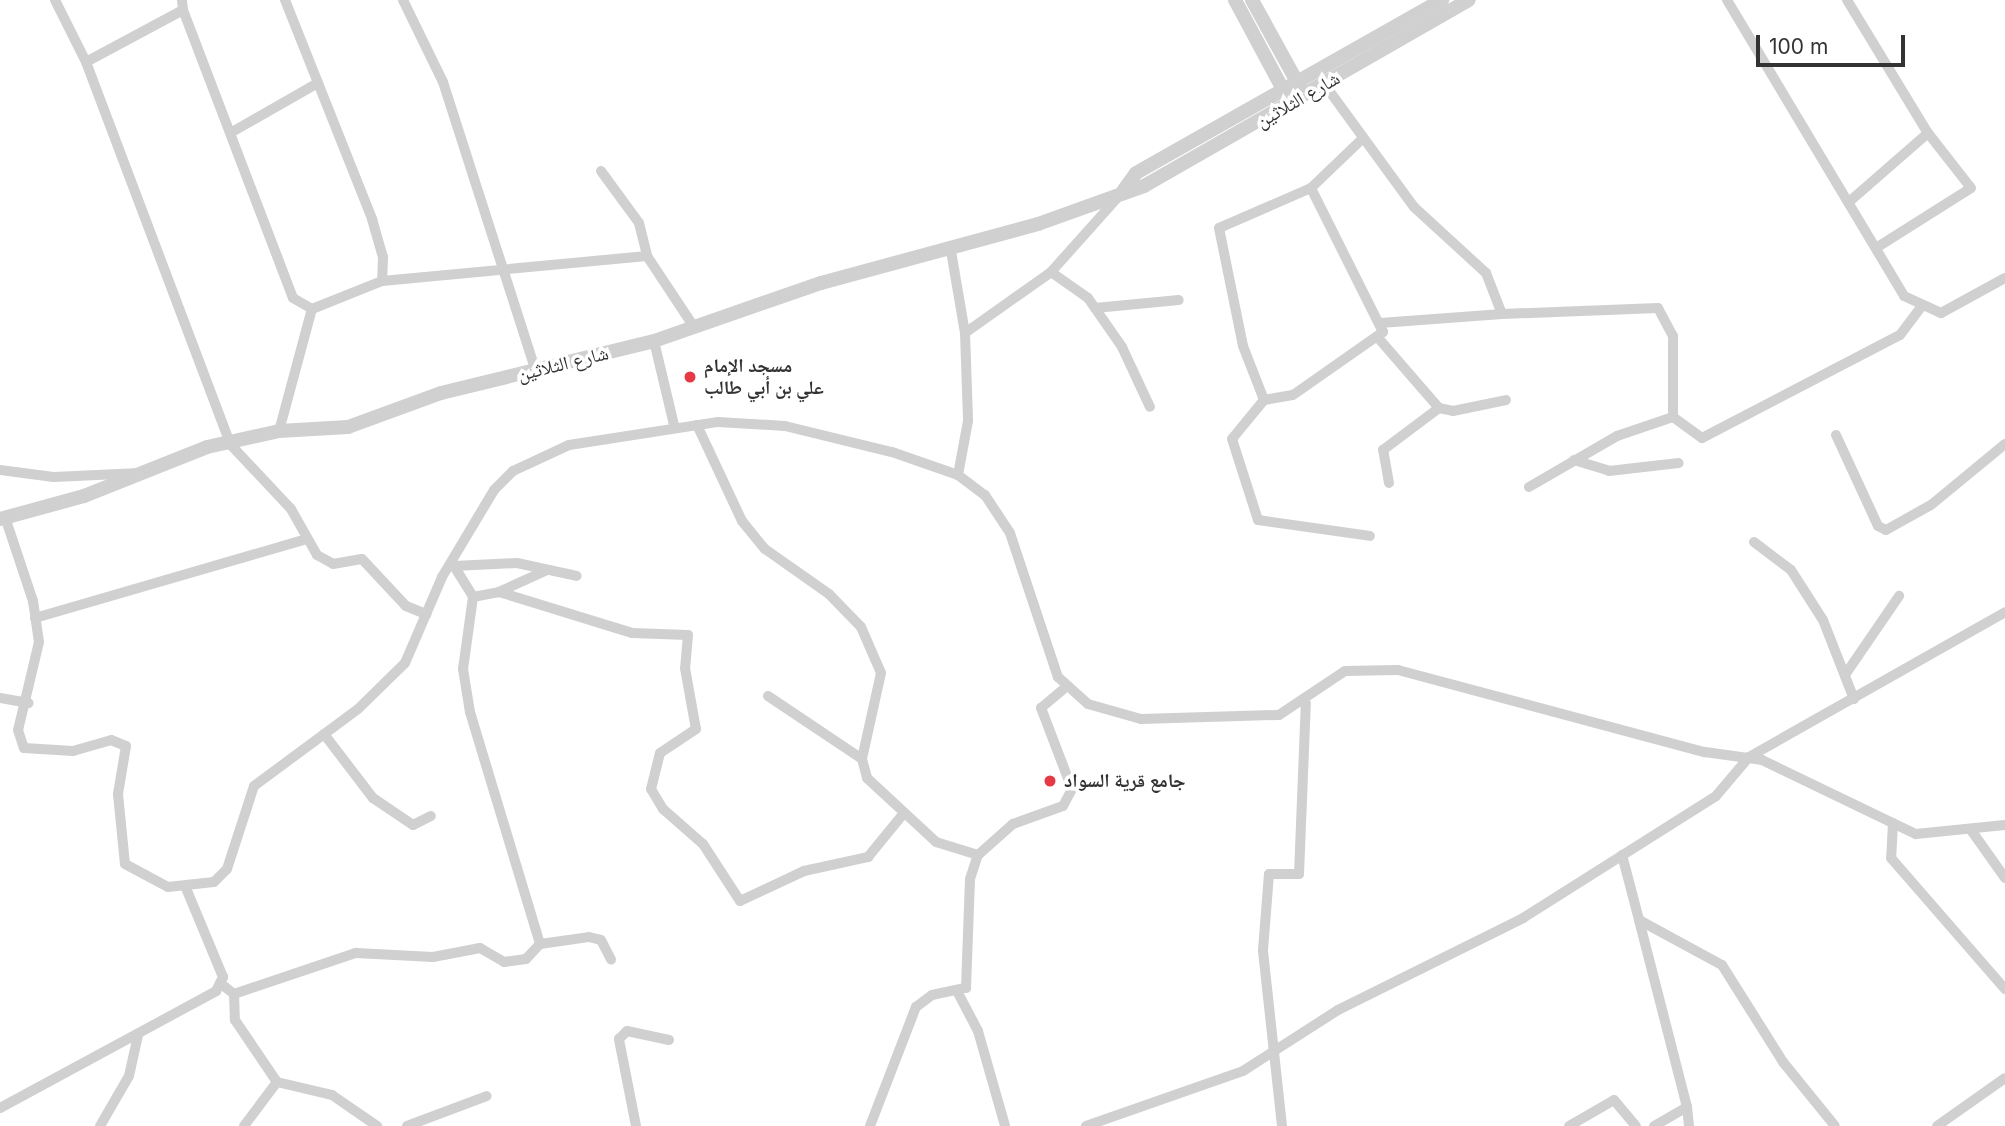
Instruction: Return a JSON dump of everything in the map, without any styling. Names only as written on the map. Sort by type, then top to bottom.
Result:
[{"type":"street","points":[[55,0],[86,62],[230,444],[290,509],[303,540],[333,564],[362,559],[406,606],[426,614]]},
{"type":"street","points":[[285,0],[372,219],[383,257],[382,281]]},
{"type":"street","points":[[403,0],[443,82],[500,271],[536,371]]},
{"type":"street","points":[[1235,0],[1291,105]]},
{"type":"street","points":[[1252,0],[1306,96]]},
{"type":"street","name":"شارع الثلاثين","points":[[1123,191],[1136,173],[1442,0]]},
{"type":"street","name":"شارع الثلاثين","points":[[3,518],[230,444],[279,431],[348,427],[432,395],[654,341],[821,283],[951,251],[1144,186],[1291,105],[1469,0]]},
{"type":"street","points":[[1727,0],[1904,296],[1921,307],[1955,309],[2005,278]]},
{"type":"street","points":[[1847,0],[1928,133],[1971,188],[1876,248]]},
{"type":"street","points":[[86,62],[182,5],[232,131],[293,298],[312,309]]},
{"type":"street","points":[[232,131],[318,83]]},
{"type":"street","points":[[1325,85],[1361,140],[1413,206],[1486,273],[1502,314]]},
{"type":"street","points":[[1849,202],[1928,133]]},
{"type":"street","points":[[1264,400],[1242,346],[1219,228],[1311,188],[1361,140]]},
{"type":"street","points":[[601,171],[639,223],[647,256],[694,327]]},
{"type":"street","points":[[1311,188],[1380,323],[1380,340],[1438,408],[1453,411],[1506,400]]},
{"type":"street","points":[[965,333],[1051,272],[1123,191]]},
{"type":"street","points":[[951,251],[965,333],[968,421],[958,475]]},
{"type":"street","points":[[312,309],[382,281],[647,256]]},
{"type":"street","points":[[1051,272],[1095,308],[1150,407]]},
{"type":"street","points":[[1095,308],[1179,300]]},
{"type":"street","points":[[1673,417],[1702,438],[1719,434],[1900,335],[1921,307]]},
{"type":"street","points":[[1380,323],[1502,314],[1658,308],[1672,335],[1673,417]]},
{"type":"street","points":[[279,431],[312,309]]},
{"type":"street","points":[[1370,536],[1258,520],[1232,439],[1264,400],[1293,395],[1380,340]]},
{"type":"street","points":[[654,341],[674,425]]},
{"type":"street","points":[[1389,483],[1384,450],[1438,408]]},
{"type":"street","points":[[1529,488],[1574,460],[1673,417]]},
{"type":"street","points":[[3,518],[35,618],[38,642],[29,703],[18,730],[24,748],[73,751],[110,740],[126,746],[117,794],[125,863],[168,887],[186,888],[214,882],[227,869],[254,786],[324,734],[405,663],[426,614],[494,489],[524,465],[569,445],[674,425],[785,426],[958,475],[985,495],[1010,533],[1066,687],[1088,704],[1141,719],[1279,715],[1306,703],[1345,671],[1398,670],[1705,752],[1749,757],[1916,834],[2005,825]]},
{"type":"street","points":[[697,425],[757,540],[861,626],[881,673],[862,759],[867,778],[936,842],[978,855]]},
{"type":"street","points":[[1836,435],[1878,526],[1886,530],[1931,505],[2005,444]]},
{"type":"street","points":[[1574,460],[1609,471],[1679,463]]},
{"type":"street","points":[[0,470],[54,477],[143,473]]},
{"type":"street","points":[[35,618],[303,540]]},
{"type":"street","points":[[1754,542],[1791,570],[1823,620],[1854,699]]},
{"type":"street","points":[[454,566],[517,564],[577,576]]},
{"type":"street","points":[[454,566],[473,597],[463,669],[470,712],[540,944]]},
{"type":"street","points":[[473,597],[499,592],[545,571]]},
{"type":"street","points":[[499,592],[632,633],[688,635],[685,668],[696,729],[660,753],[652,789],[663,809],[703,844],[740,901],[804,871],[868,857],[904,813]]},
{"type":"street","points":[[1845,675],[1899,596]]},
{"type":"street","points":[[1087,1126],[1243,1071],[1338,1010],[1523,918],[1716,796],[1749,757],[2005,612]]},
{"type":"street","points":[[870,1126],[916,1007],[932,995],[965,988],[971,964],[970,878],[978,855],[1013,824],[1063,806],[1072,789],[1070,771],[1041,708],[1066,687]]},
{"type":"street","points":[[768,696],[862,759]]},
{"type":"street","points":[[0,698],[29,703]]},
{"type":"street","points":[[1282,1126],[1263,950],[1269,874],[1299,874],[1306,703]]},
{"type":"street","points":[[324,734],[373,798],[413,825],[431,816]]},
{"type":"street","points":[[1893,823],[1891,858],[2005,989]]},
{"type":"street","points":[[1971,830],[2005,878]]},
{"type":"street","points":[[1622,855],[1687,1107],[1689,1126]]},
{"type":"street","points":[[186,888],[220,983],[234,994],[235,1020],[277,1083],[332,1095],[377,1126]]},
{"type":"street","points":[[1639,920],[1722,965],[1783,1062],[1835,1126]]},
{"type":"street","points":[[234,994],[356,953],[433,957],[480,948],[504,962],[526,959],[540,944],[589,937],[601,940],[611,960]]},
{"type":"street","points":[[0,1108],[138,1035],[220,983]]},
{"type":"street","points":[[957,991],[978,1031],[1005,1126]]},
{"type":"street","points":[[636,1126],[619,1039],[627,1031],[668,1040]]},
{"type":"street","points":[[100,1126],[129,1076],[138,1035]]},
{"type":"street","points":[[1937,1126],[2005,1078]]},
{"type":"street","points":[[244,1126],[277,1083]]},
{"type":"street","points":[[407,1126],[487,1096]]},
{"type":"street","points":[[1569,1126],[1614,1100],[1636,1126]]},
{"type":"street","points":[[1654,1126],[1687,1107]]},
{"type":"place","name":"مسجد الإمام علي بن أبي طالب","points":[[690,377]]},
{"type":"place","name":"جامع قرية السواد","points":[[1050,781]]}]
